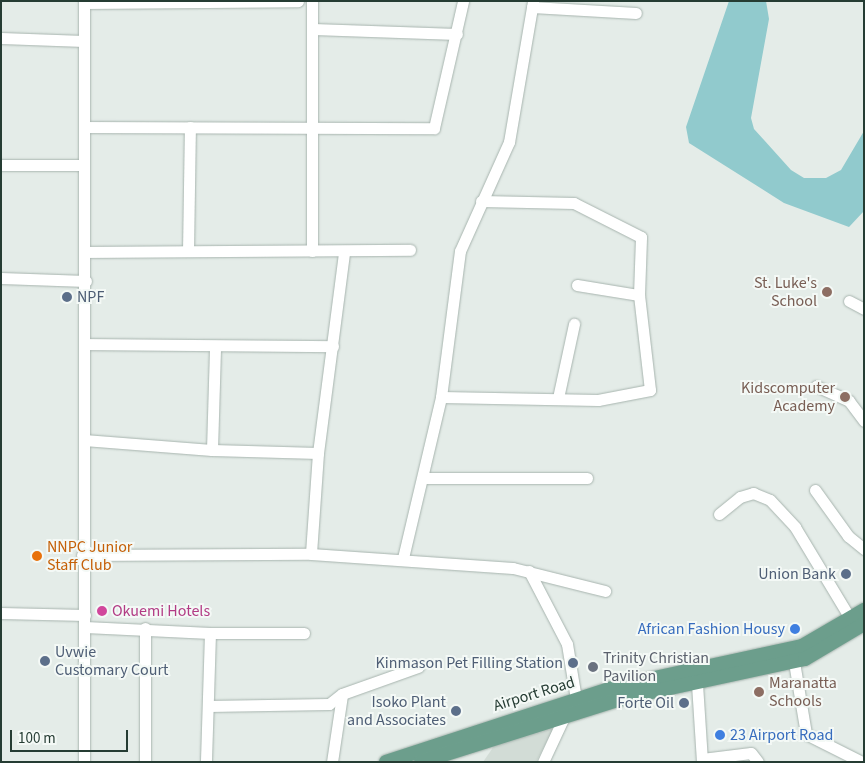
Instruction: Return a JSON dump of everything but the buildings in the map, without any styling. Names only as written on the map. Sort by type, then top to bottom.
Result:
[{"type":"main road","name":"Airport Road","points":[[386,762],[404,759],[576,699],[622,685],[776,654],[802,646],[864,610]]},
{"type":"main road","name":"Airport Road","points":[[422,762],[564,717],[794,662],[864,624]]},
{"type":"street","points":[[84,762],[85,621],[82,556],[86,252],[84,2],[298,1]]},
{"type":"street","points":[[312,1],[312,251]]},
{"type":"street","points":[[84,127],[434,128],[457,34],[462,1]]},
{"type":"street","points":[[404,558],[441,397],[460,251],[509,142],[533,4],[636,13]]},
{"type":"street","points":[[313,29],[457,34]]},
{"type":"street","points":[[1,38],[84,41]]},
{"type":"street","points":[[188,251],[190,127]]},
{"type":"street","points":[[1,165],[84,165]]},
{"type":"street","points":[[441,397],[598,400],[650,390],[639,295],[641,237],[574,203],[481,201]]},
{"type":"street","points":[[86,252],[312,251],[344,253],[410,250]]},
{"type":"street","points":[[311,554],[318,453],[344,253]]},
{"type":"street","points":[[1,278],[86,281]]},
{"type":"street","points":[[576,285],[639,295]]},
{"type":"street","points":[[850,301],[864,308]]},
{"type":"street","points":[[558,398],[574,324]]},
{"type":"street","points":[[85,344],[333,346]]},
{"type":"street","points":[[212,450],[216,346]]},
{"type":"street","points":[[816,386],[849,401],[864,421]]},
{"type":"street","points":[[84,440],[212,450],[318,453]]},
{"type":"street","points":[[422,478],[587,478]]},
{"type":"street","points":[[815,490],[848,536],[864,549]]},
{"type":"street","points":[[719,514],[740,497],[753,493],[770,500],[796,527],[850,618]]},
{"type":"street","points":[[82,556],[311,554],[404,558],[529,571],[605,591]]},
{"type":"street","points":[[529,571],[567,644],[576,699]]},
{"type":"street","points":[[1,614],[210,633],[304,633]]},
{"type":"street","points":[[145,628],[145,762]]},
{"type":"street","points":[[206,762],[210,633]]},
{"type":"street","points":[[794,662],[806,734],[862,762]]},
{"type":"street","points":[[208,706],[329,704],[342,694],[418,667]]},
{"type":"street","points":[[697,684],[702,760],[751,753],[758,762]]},
{"type":"street","points":[[332,762],[342,694]]},
{"type":"street","points":[[543,762],[564,717]]},
{"type":"shaded area","points":[[554,728],[536,762],[483,762],[494,746]]},
{"type":"water","points":[[729,1],[766,1],[769,19],[751,118],[754,129],[791,170],[804,178],[826,178],[841,170],[864,131],[864,211],[849,227],[784,203],[689,143],[686,127]]},
{"type":"place","name":"St. Luke's School","points":[[827,292]]},
{"type":"place","name":"NPF","points":[[67,297]]},
{"type":"place","name":"Kidscomputer Academy","points":[[845,397]]},
{"type":"place","name":"NNPC Junior Staff Club","points":[[37,556]]},
{"type":"place","name":"Union Bank","points":[[846,574]]},
{"type":"place","name":"Okuemi Hotels","points":[[102,611]]},
{"type":"place","name":"African Fashion Housy","points":[[795,629]]},
{"type":"place","name":"Uvwie Customary Court","points":[[45,661]]},
{"type":"place","name":"Kinmason Pet Filling Station","points":[[573,663]]},
{"type":"place","name":"Trinity Christian Pavilion","points":[[593,667]]},
{"type":"place","name":"Maranatta Schools","points":[[759,692]]},
{"type":"place","name":"Forte Oil","points":[[684,703]]},
{"type":"place","name":"Isoko Plant and Associates","points":[[456,711]]},
{"type":"place","name":"23 Airport Road","points":[[720,735]]}]
